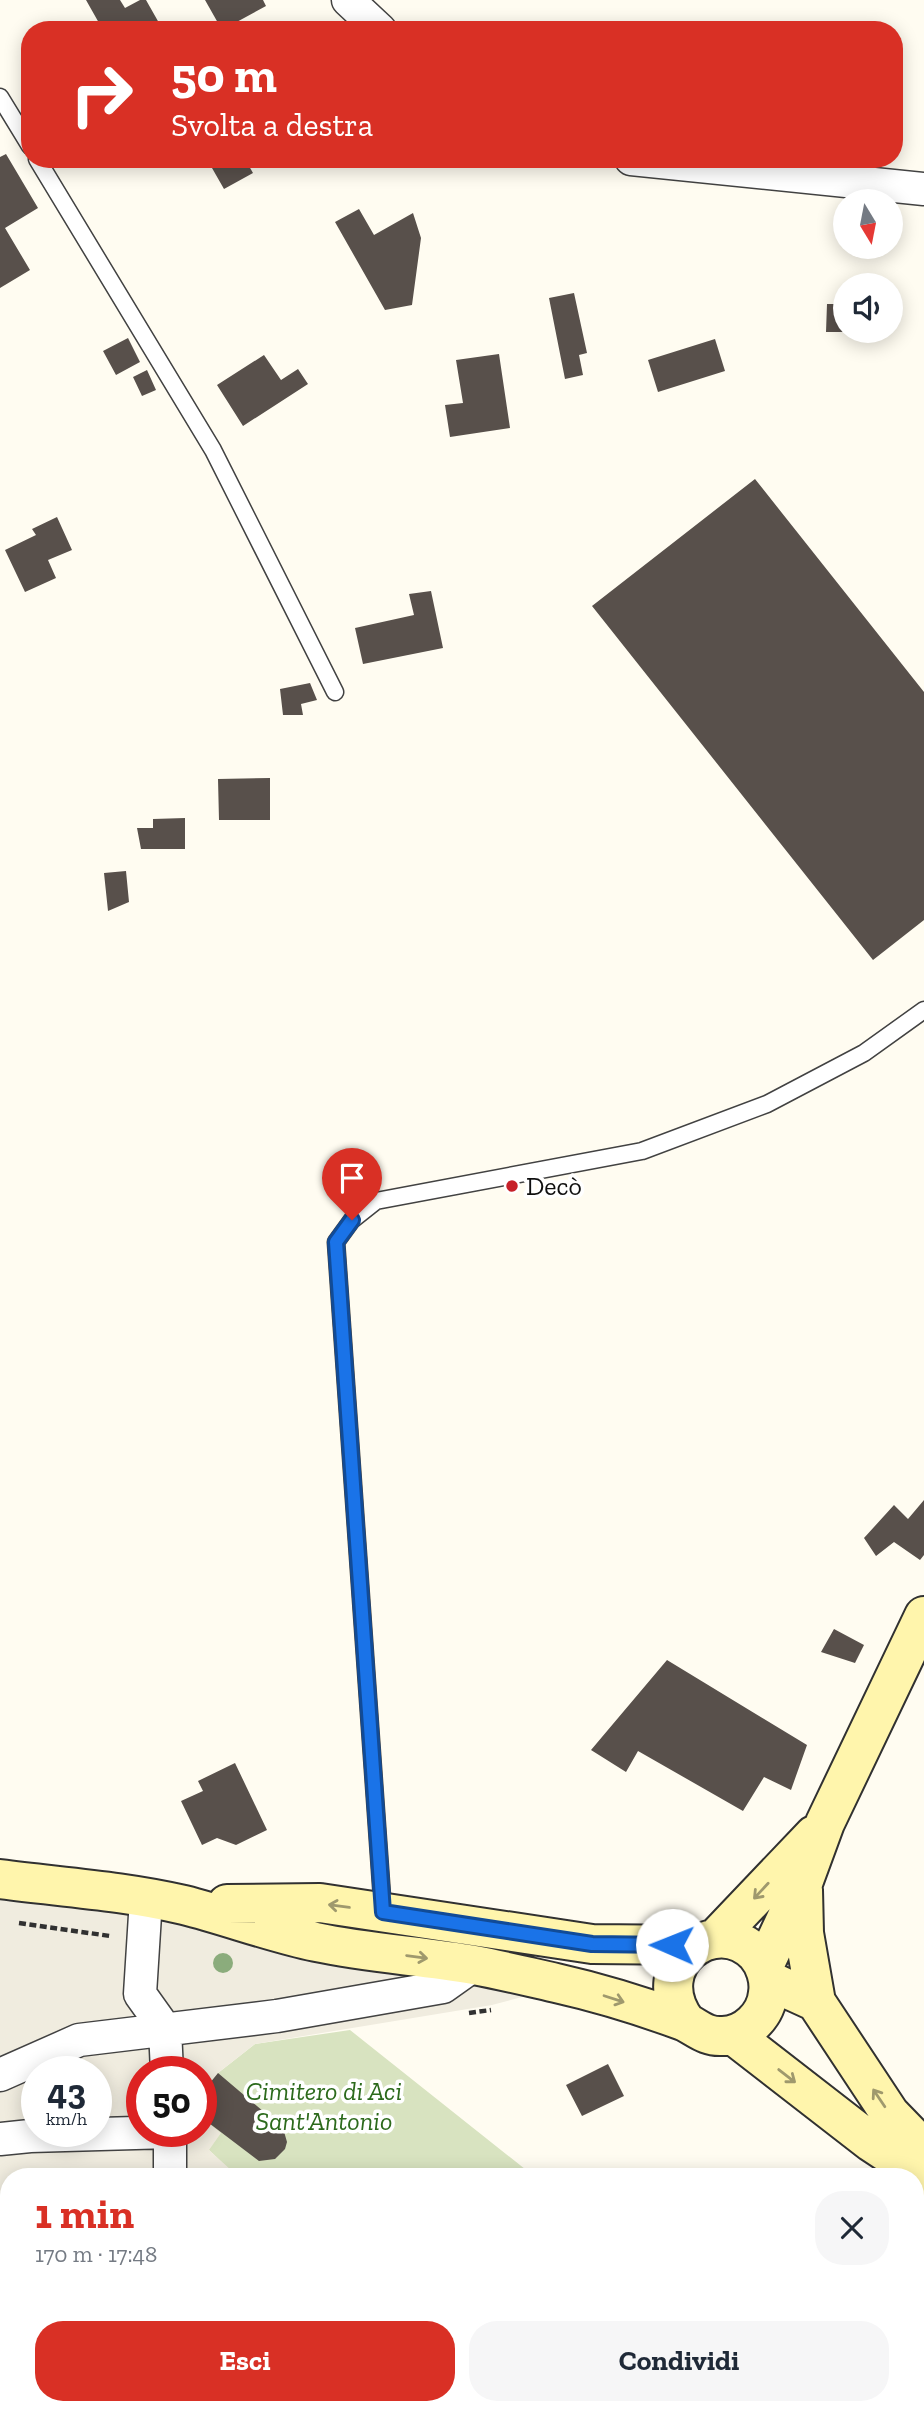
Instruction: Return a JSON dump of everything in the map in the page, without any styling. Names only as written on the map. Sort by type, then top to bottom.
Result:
[{"type":"main road","points":[[766,1973],[825,1823],[924,1616]]},
{"type":"main road","points":[[686,2022],[677,2010],[672,1995],[672,1981],[677,1966],[686,1953],[707,1942],[825,1823]]},
{"type":"main road","points":[[0,1879],[165,1902],[316,1942],[474,1965],[582,1989],[686,2022],[709,2035],[733,2035],[746,2029],[761,2014],[768,1994],[766,1973],[755,1954],[744,1945],[730,1940],[592,1944],[320,1903],[165,1902]]},
{"type":"main road","points":[[803,1883],[804,1933],[816,2003],[890,2114],[924,2149]]},
{"type":"main road","points":[[766,1973],[816,2003]]},
{"type":"main road","points":[[733,2035],[871,2142],[910,2168]]},
{"type":"street","points":[[348,0],[370,21]]},
{"type":"street","points":[[719,168],[924,189]]},
{"type":"street","points":[[165,1902],[140,1994],[165,2029],[166,2056]]},
{"type":"street","points":[[0,2075],[79,2040],[277,2016],[443,1987],[474,1965]]},
{"type":"street","points":[[0,2139],[126,2133]]},
{"type":"street","points":[[170,2147],[170,2168]]},
{"type":"lane","points":[[0,97],[21,131]]},
{"type":"lane","points":[[42,168],[213,450],[335,692]]},
{"type":"lane","points":[[383,1912],[336,1242],[352,1220],[376,1200],[642,1151],[767,1104],[864,1053],[924,1010]]},
{"type":"green space","name":"Cimitero di Aci Sant'Antonio","points":[[350,2030],[524,2168],[228,2168],[208,2147],[217,2147],[218,2073],[255,2044]]},
{"type":"shaded area","points":[[0,1879],[533,1994],[492,2005],[255,2044],[217,2074],[217,2056],[126,2056],[126,2147],[211,2147],[209,2150],[229,2168],[0,2168]]},
{"type":"building","points":[[86,0],[120,0],[125,8],[140,0],[146,0],[158,21],[98,21]]},
{"type":"building","points":[[205,0],[263,0],[266,6],[238,21],[217,21]]},
{"type":"building","points":[[6,154],[38,208],[5,228],[30,270],[0,288],[0,157]]},
{"type":"building","points":[[212,168],[250,168],[253,173],[224,189]]},
{"type":"building","points":[[359,209],[374,235],[413,213],[421,238],[412,305],[385,310],[335,222]]},
{"type":"building","points":[[574,293],[587,353],[579,355],[583,375],[565,379],[549,298]]},
{"type":"building","points":[[827,304],[833,304],[833,332],[826,332]]},
{"type":"building","points":[[128,338],[140,362],[116,375],[103,351]]},
{"type":"building","points":[[715,339],[725,371],[658,392],[648,360]]},
{"type":"building","points":[[499,354],[510,428],[450,437],[445,405],[463,403],[456,360]]},
{"type":"building","points":[[264,355],[281,380],[298,369],[308,384],[243,426],[217,385]]},
{"type":"building","points":[[147,370],[156,390],[142,396],[133,377]]},
{"type":"building","points":[[755,479],[924,692],[924,920],[873,960],[592,606]]},
{"type":"building","points":[[57,517],[72,550],[48,560],[56,578],[25,592],[5,550],[36,535],[32,529]]},
{"type":"building","points":[[431,591],[443,648],[363,664],[355,628],[414,615],[409,594]]},
{"type":"building","points":[[310,683],[317,700],[301,704],[303,715],[283,715],[280,689]]},
{"type":"building","points":[[270,778],[270,820],[219,820],[218,779]]},
{"type":"building","points":[[185,818],[185,849],[141,849],[137,828],[153,828],[153,819]]},
{"type":"building","points":[[126,871],[129,902],[108,911],[104,873]]},
{"type":"building","points":[[924,1500],[924,1555],[920,1560],[894,1542],[876,1556],[864,1538],[894,1505],[908,1519]]},
{"type":"building","points":[[834,1629],[864,1645],[855,1663],[821,1652]]},
{"type":"building","points":[[667,1660],[807,1745],[791,1790],[764,1777],[743,1811],[638,1751],[626,1772],[591,1750]]},
{"type":"building","points":[[235,1763],[267,1830],[236,1845],[217,1838],[202,1845],[181,1801],[203,1791],[198,1781]]},
{"type":"building","points":[[608,2064],[624,2096],[582,2116],[566,2085]]},
{"type":"building","points":[[217,2074],[283,2128],[287,2142],[285,2149],[275,2159],[259,2161],[217,2129]]},
{"type":"place","name":"Decò","points":[[512,1186]]},
{"type":"route","points":[[352,1220],[336,1242],[383,1912],[592,1944],[672,1945]]}]
